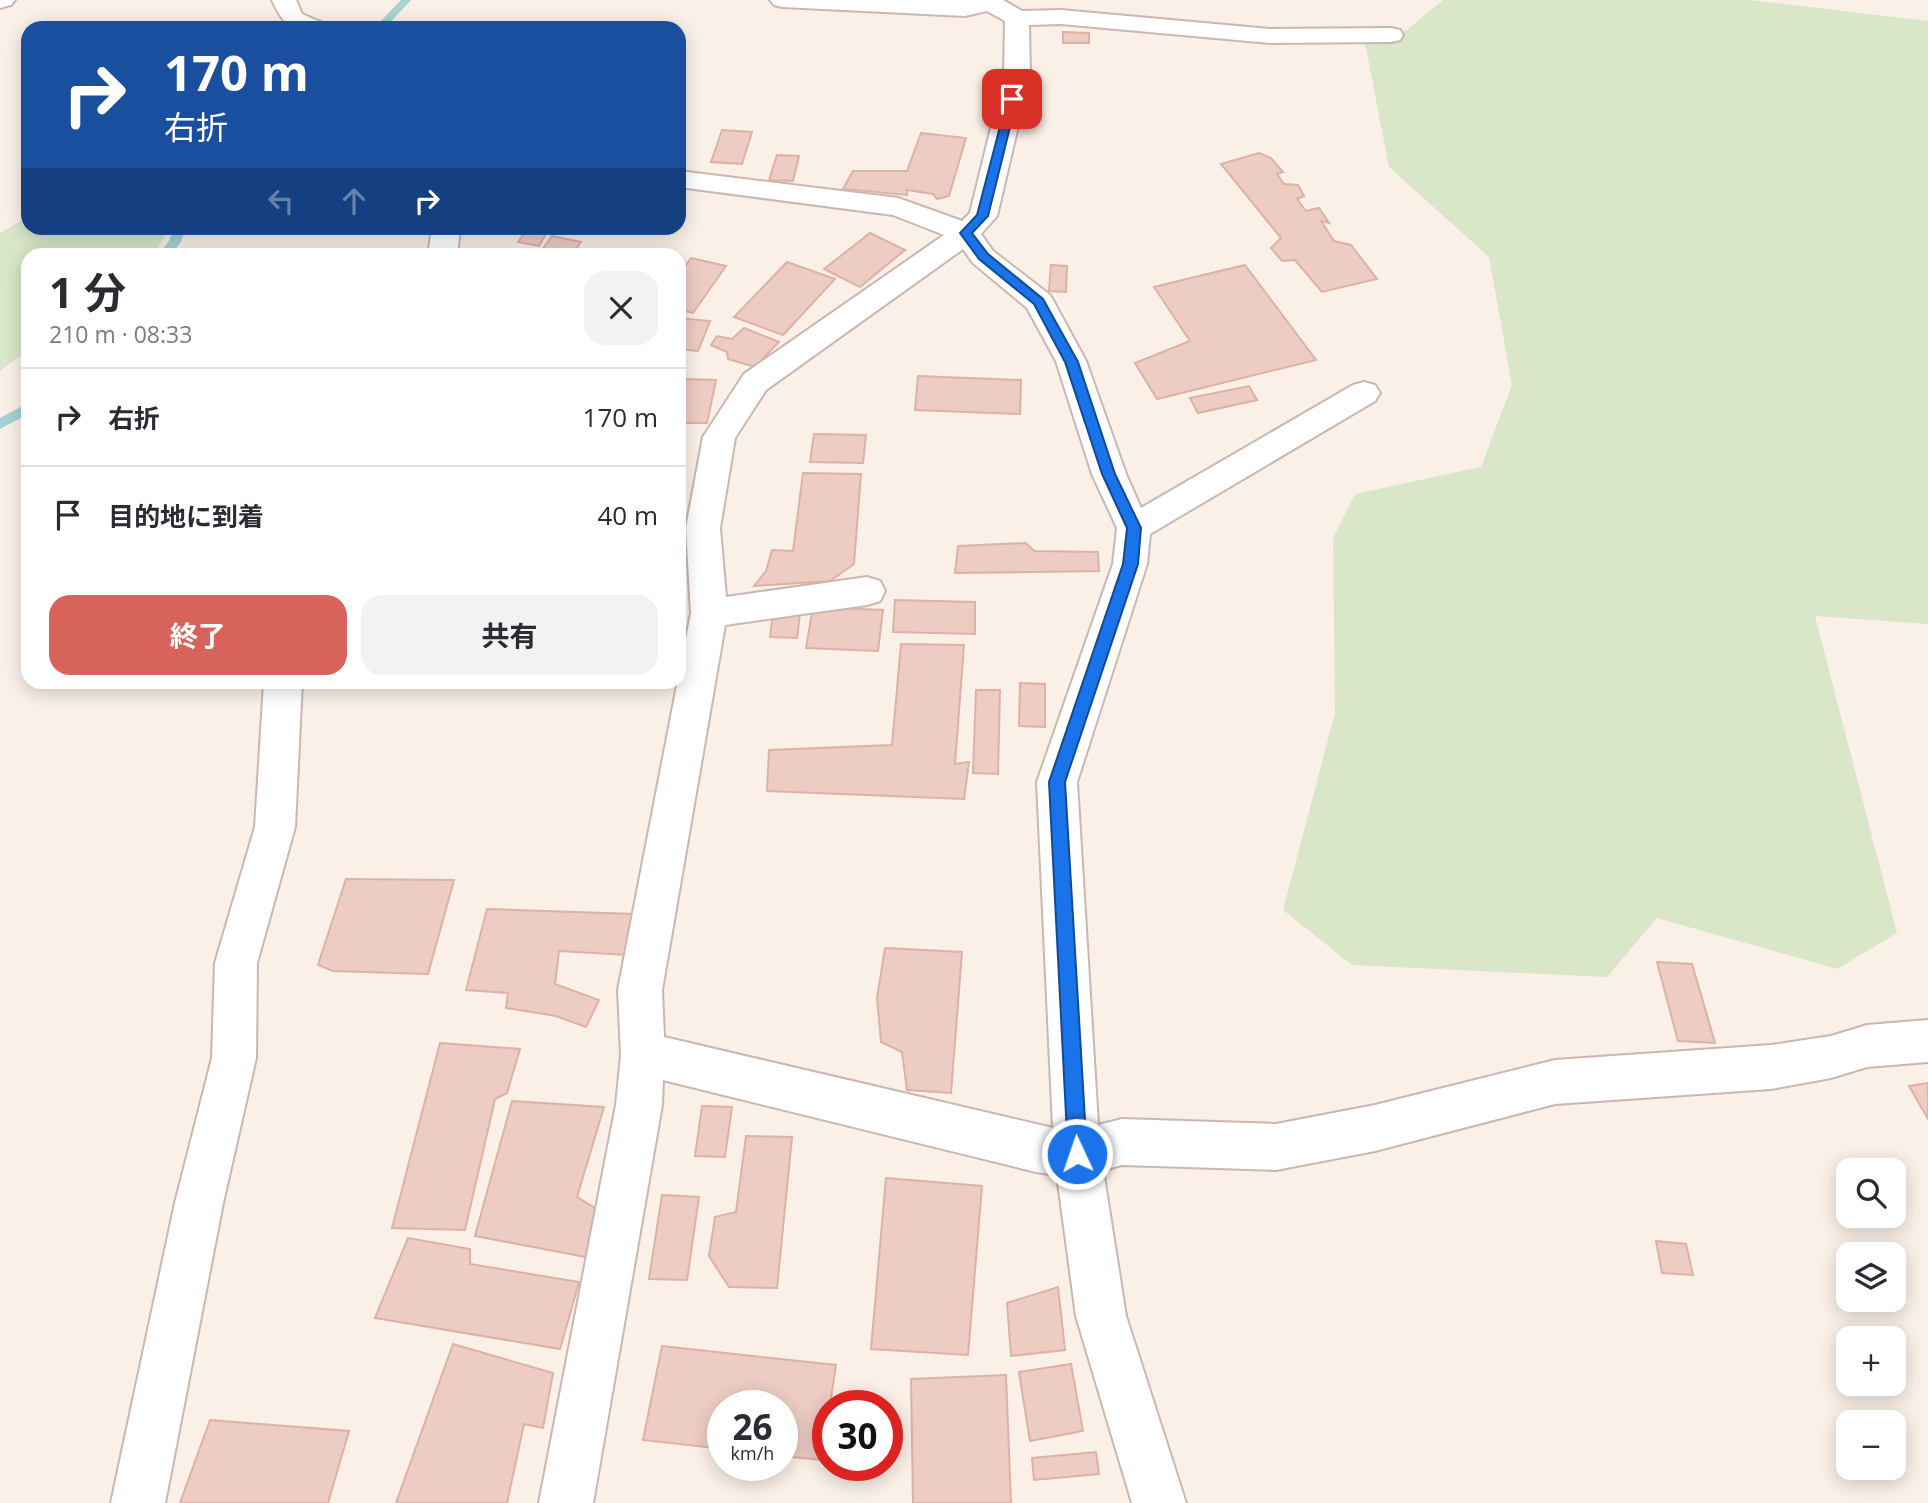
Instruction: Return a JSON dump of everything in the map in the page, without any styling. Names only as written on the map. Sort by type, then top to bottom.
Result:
[{"type":"street","points":[[284,0],[292,18],[299,21]]},
{"type":"street","points":[[782,0],[965,9],[991,1],[1017,18],[1061,17],[1270,36],[1391,35]]},
{"type":"street","points":[[566,1503],[639,1105],[642,1055],[640,990],[709,613],[702,528],[719,437],[755,382],[966,233],[983,216],[1017,75],[1017,18]]},
{"type":"street","points":[[686,179],[898,207],[966,233],[983,257],[1039,302],[1071,362],[1109,474],[1134,528],[1130,564],[1057,782],[1077,1154],[1101,1316],[1159,1503]]},
{"type":"street","points":[[1134,528],[1364,393]]},
{"type":"street","points":[[709,613],[867,591]]},
{"type":"street","points":[[138,1503],[200,1203],[234,1058],[236,963],[275,827],[283,689]]},
{"type":"street","points":[[642,1055],[696,1065],[1036,1149],[1077,1154],[1122,1142],[1276,1147],[1375,1128],[1555,1082],[1771,1067],[1831,1057],[1867,1046],[1928,1041]]},
{"type":"green space","points":[[1443,0],[1750,0],[1928,21],[1928,624],[1815,616],[1897,933],[1837,969],[1657,918],[1607,977],[1352,965],[1283,910],[1335,713],[1333,538],[1355,494],[1481,467],[1512,385],[1489,257],[1389,167],[1365,43],[1407,30]]},
{"type":"green space","points":[[21,221],[21,235],[165,235],[158,248],[21,248],[21,355],[0,371],[0,233]]},
{"type":"building","points":[[1063,32],[1089,33],[1089,43],[1063,43]]},
{"type":"building","points":[[722,130],[752,132],[742,164],[711,162]]},
{"type":"building","points":[[921,133],[966,138],[949,196],[937,199],[933,194],[907,190],[907,195],[843,189],[853,171],[907,171]]},
{"type":"building","points":[[1259,153],[1271,158],[1283,172],[1277,174],[1284,184],[1298,185],[1304,196],[1297,199],[1306,211],[1319,208],[1329,223],[1321,221],[1334,241],[1351,245],[1377,279],[1322,292],[1295,260],[1282,261],[1271,248],[1281,238],[1221,164]]},
{"type":"building","points":[[777,155],[799,156],[793,181],[769,180]]},
{"type":"building","points":[[870,233],[905,250],[860,287],[824,269]]},
{"type":"building","points":[[523,235],[545,235],[539,246],[518,242]]},
{"type":"building","points":[[552,236],[581,242],[577,248],[543,248]]},
{"type":"building","points":[[691,258],[726,266],[693,313],[686,312],[686,265]]},
{"type":"building","points":[[787,262],[835,279],[783,335],[734,317]]},
{"type":"building","points":[[1051,265],[1067,266],[1066,292],[1049,291]]},
{"type":"building","points":[[1245,265],[1316,360],[1157,399],[1135,363],[1190,341],[1154,287]]},
{"type":"building","points":[[686,319],[710,321],[698,351],[686,350]]},
{"type":"building","points":[[744,328],[779,342],[755,367],[728,359],[727,352],[711,345],[717,336],[732,339]]},
{"type":"building","points":[[918,376],[1021,380],[1020,414],[915,410]]},
{"type":"building","points":[[686,379],[716,380],[707,423],[686,423]]},
{"type":"building","points":[[1249,386],[1257,400],[1198,413],[1190,398]]},
{"type":"building","points":[[814,434],[866,435],[863,463],[810,462]]},
{"type":"building","points":[[803,473],[861,474],[854,564],[830,581],[754,586],[766,571],[772,550],[793,551]]},
{"type":"building","points":[[1026,543],[1034,551],[1098,552],[1099,571],[955,573],[958,546]]},
{"type":"building","points":[[895,600],[975,602],[975,634],[893,632]]},
{"type":"building","points":[[813,607],[883,610],[878,651],[806,648]]},
{"type":"building","points":[[773,612],[800,613],[797,638],[770,637]]},
{"type":"building","points":[[901,644],[964,645],[955,764],[969,762],[964,799],[767,791],[769,750],[892,745]]},
{"type":"building","points":[[1020,683],[1045,684],[1045,727],[1019,726]]},
{"type":"building","points":[[976,690],[1000,690],[998,774],[973,773]]},
{"type":"building","points":[[346,879],[454,880],[428,974],[333,971],[318,965]]},
{"type":"building","points":[[487,909],[635,914],[628,955],[559,951],[555,984],[599,1000],[586,1027],[556,1016],[506,1008],[508,993],[466,990]]},
{"type":"building","points":[[885,948],[962,952],[951,1093],[907,1090],[902,1052],[881,1042],[877,998]]},
{"type":"building","points":[[1657,962],[1692,964],[1715,1043],[1678,1041]]},
{"type":"building","points":[[440,1043],[520,1049],[507,1093],[495,1099],[465,1230],[392,1228]]},
{"type":"building","points":[[1928,1083],[1928,1119],[1909,1086]]},
{"type":"building","points":[[512,1101],[604,1107],[577,1197],[595,1208],[586,1257],[475,1236]]},
{"type":"building","points":[[702,1106],[732,1107],[725,1157],[695,1156]]},
{"type":"building","points":[[746,1136],[792,1137],[777,1288],[729,1287],[709,1256],[715,1217],[736,1212]]},
{"type":"building","points":[[886,1178],[982,1186],[968,1355],[871,1349]]},
{"type":"building","points":[[662,1195],[699,1197],[687,1280],[649,1279]]},
{"type":"building","points":[[408,1238],[470,1249],[470,1264],[579,1282],[560,1349],[375,1318]]},
{"type":"building","points":[[1656,1241],[1686,1244],[1693,1275],[1662,1273]]},
{"type":"building","points":[[1058,1287],[1065,1350],[1011,1356],[1007,1303]]},
{"type":"building","points":[[453,1344],[553,1373],[543,1428],[524,1424],[507,1503],[396,1503]]},
{"type":"building","points":[[662,1346],[836,1365],[832,1390],[812,1390],[812,1459],[798,1458],[798,1390],[707,1390],[707,1447],[643,1440]]},
{"type":"building","points":[[1071,1364],[1083,1431],[1030,1441],[1019,1372]]},
{"type":"building","points":[[1006,1375],[1011,1503],[913,1503],[911,1379]]},
{"type":"building","points":[[210,1420],[349,1431],[328,1503],[180,1503]]},
{"type":"building","points":[[1096,1452],[1099,1474],[1034,1480],[1032,1458]]},
{"type":"waterway","points":[[386,21],[406,0]]},
{"type":"waterway","points":[[170,248],[177,235]]},
{"type":"waterway","points":[[0,424],[21,412]]},
{"type":"route","points":[[1012,99],[983,216],[966,233],[983,257],[1039,302],[1071,362],[1109,474],[1134,528],[1130,564],[1057,782],[1077,1154]]}]
